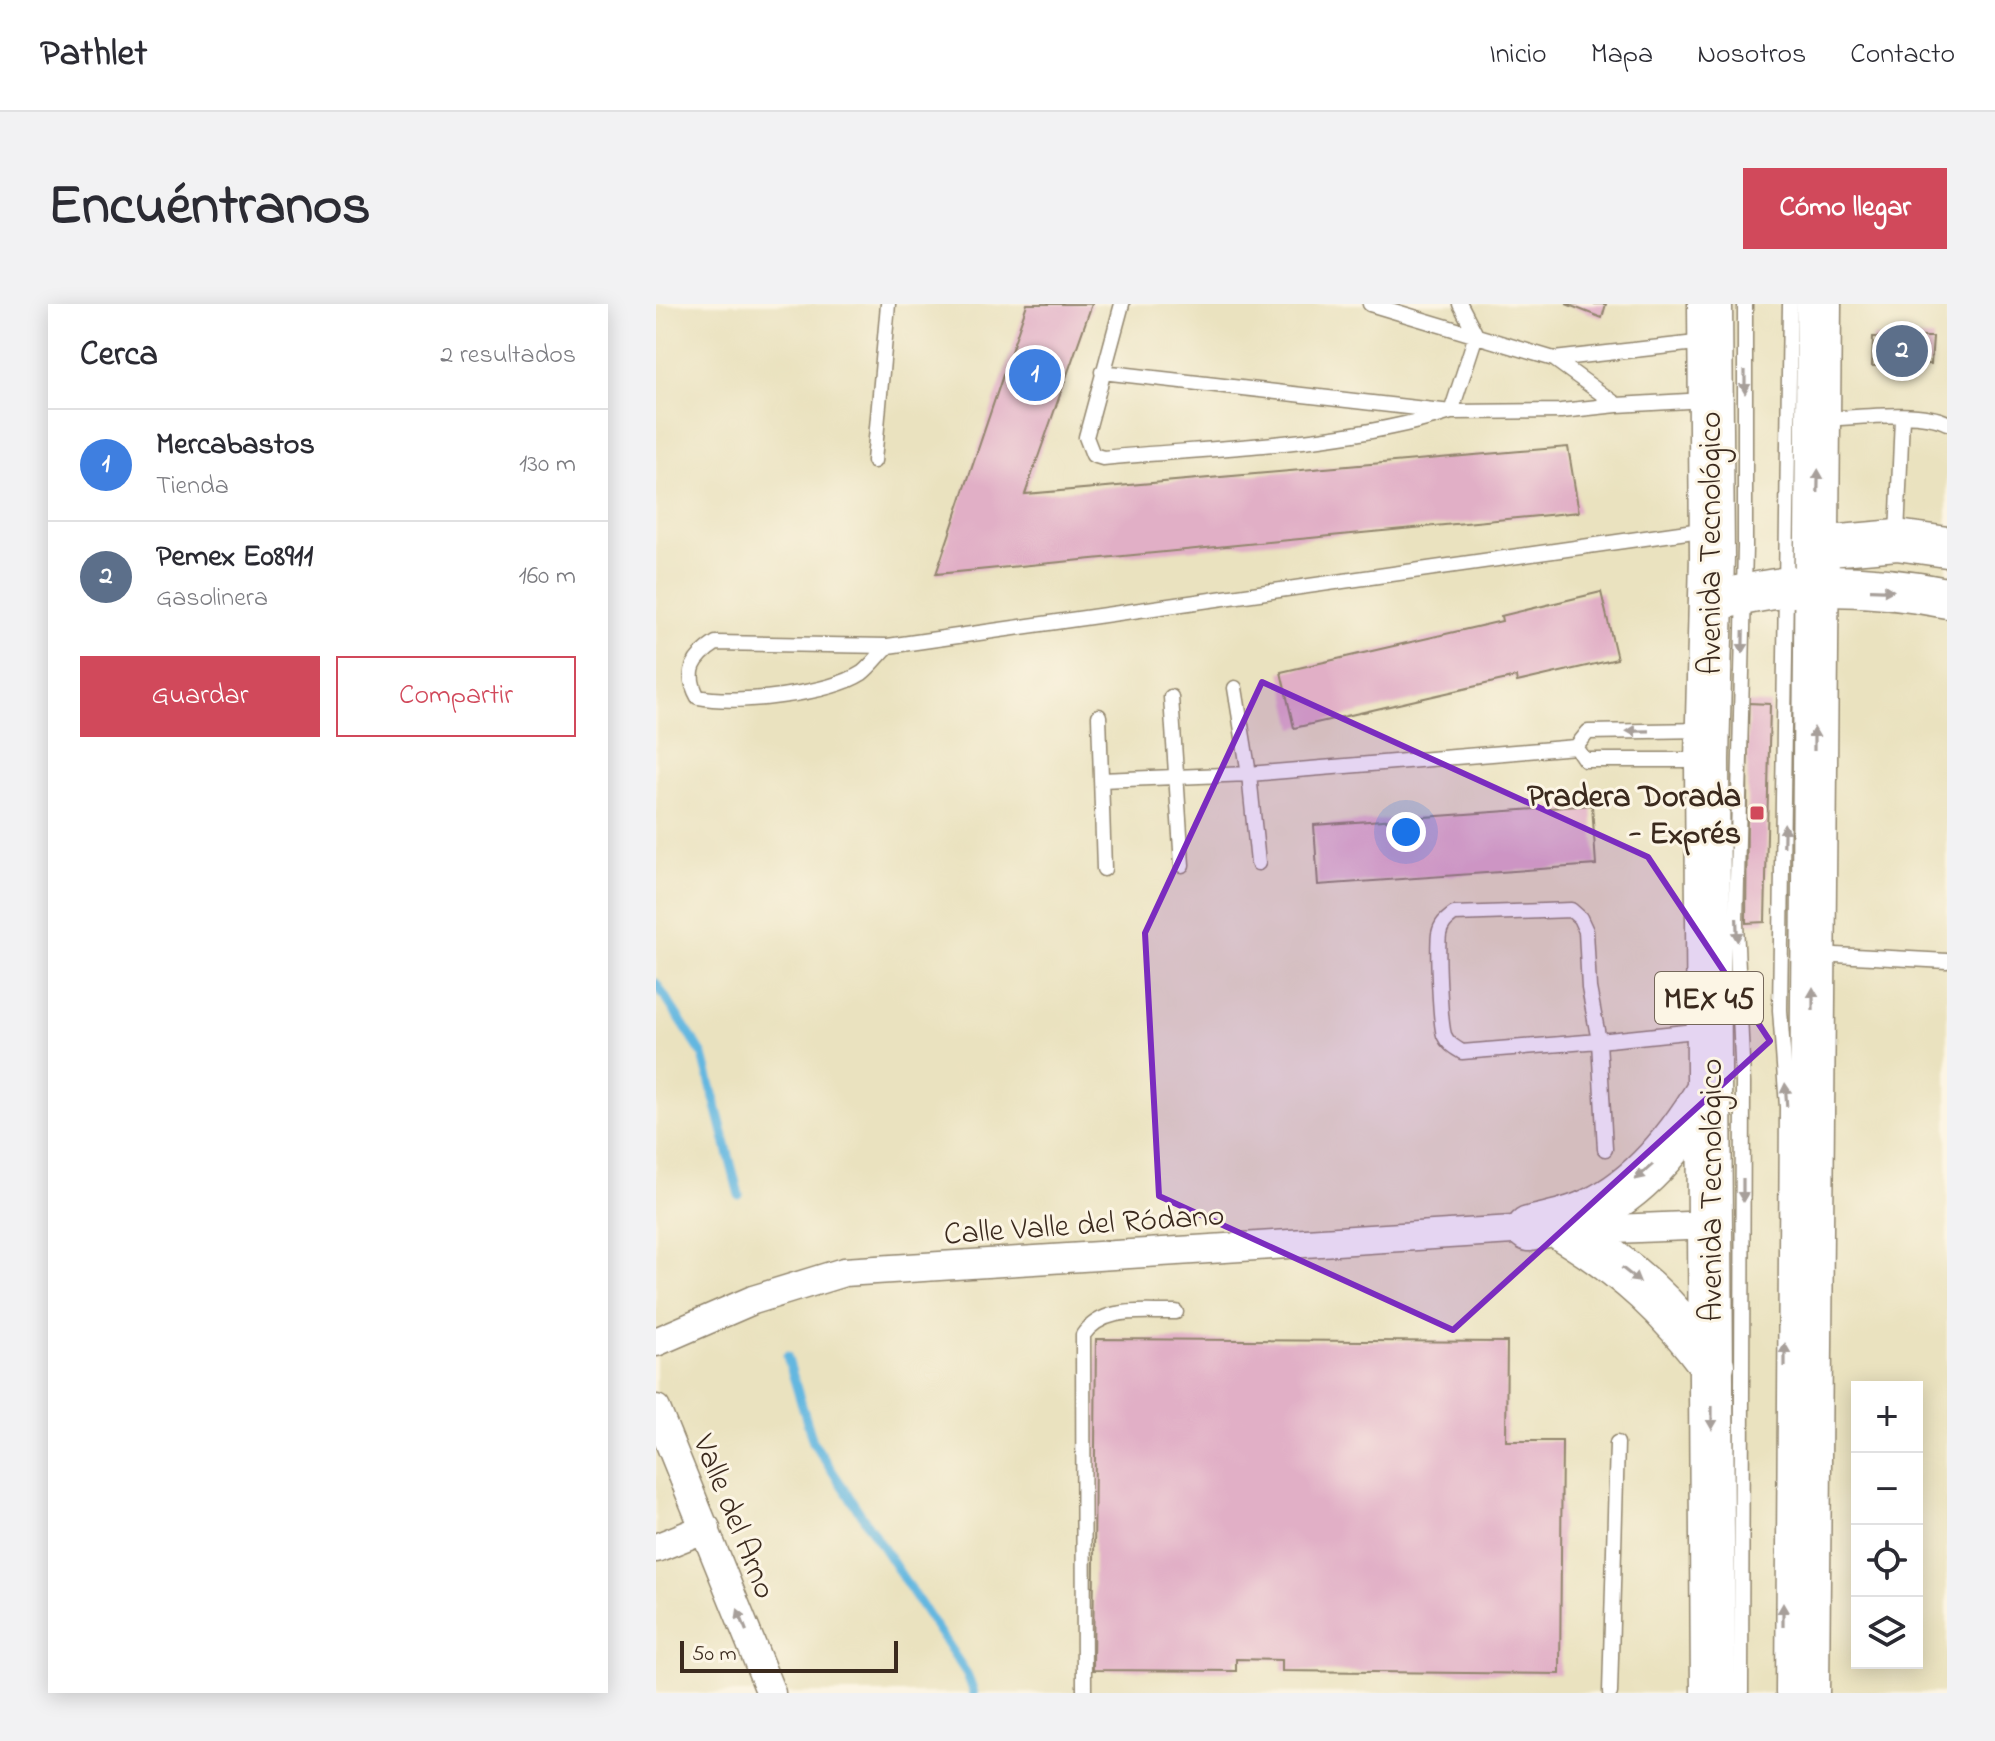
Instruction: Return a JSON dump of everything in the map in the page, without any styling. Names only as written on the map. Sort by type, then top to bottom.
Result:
[{"type":"main road","points":[[1800,1692],[1813,954],[1808,574],[1818,419],[1819,304]]},
{"type":"main road","name":"Avenida Tecnológico","points":[[1710,323],[1712,529],[1728,598],[1708,745],[1712,1365],[1723,1691]]},
{"type":"main road","points":[[1548,1230],[1618,1195],[1659,1159],[1690,1121],[1709,1090]]},
{"type":"main road","points":[[1548,1230],[1605,1255],[1644,1286],[1677,1318],[1712,1365]]},
{"type":"street","points":[[1728,598],[1808,574],[1897,540],[1947,547]]},
{"type":"street","points":[[1808,574],[1947,598]]},
{"type":"street","name":"Calle Valle del Ródano","points":[[656,1342],[753,1300],[844,1272],[1548,1230],[1711,1225]]},
{"type":"street","name":"Valle del Arno","points":[[656,1409],[771,1693]]},
{"type":"street","points":[[656,1548],[706,1528]]},
{"type":"lane","points":[[874,461],[888,304]]},
{"type":"lane","points":[[1122,304],[1086,437],[1093,455],[1103,458],[1357,434],[1400,427],[1451,412]]},
{"type":"lane","points":[[1370,304],[1554,359],[1617,405]]},
{"type":"lane","points":[[1451,412],[1476,335],[1460,304]]},
{"type":"lane","points":[[1723,1691],[1743,1083],[1728,598],[1745,304]]},
{"type":"lane","points":[[1790,304],[1808,574],[1780,1010],[1787,1107],[1800,1692]]},
{"type":"lane","points":[[1554,359],[1710,323]]},
{"type":"lane","points":[[1102,372],[1451,412],[1561,411],[1710,400]]},
{"type":"lane","points":[[1897,540],[1902,417]]},
{"type":"lane","points":[[1818,419],[1939,418],[1947,423]]},
{"type":"lane","points":[[888,646],[861,673],[828,685],[758,699],[698,697],[690,682],[691,669],[700,653],[716,643],[888,646],[1712,529]]},
{"type":"lane","points":[[1235,688],[1249,774],[1258,863]]},
{"type":"lane","points":[[1171,697],[1182,865]]},
{"type":"lane","points":[[1099,716],[1104,869]]},
{"type":"lane","points":[[1101,780],[1249,774],[1576,747],[1588,732],[1708,745]]},
{"type":"lane","points":[[1576,747],[1585,760],[1708,745]]},
{"type":"lane","points":[[1605,1149],[1599,1041],[1589,988],[1586,931],[1580,918],[1571,910],[1454,914],[1444,922],[1439,933],[1444,1033],[1450,1045],[1462,1052],[1599,1041],[1709,1029]]},
{"type":"lane","points":[[1813,954],[1947,961]]},
{"type":"lane","points":[[1084,1693],[1083,1335],[1092,1322],[1110,1314],[1176,1312]]},
{"type":"lane","points":[[1610,1693],[1617,1443]]},
{"type":"highlighted area","points":[[1262,682],[1648,857],[1770,1041],[1453,1330],[1159,1196],[1145,933]]},
{"type":"building","points":[[1027,304],[1092,304],[1025,494],[1568,447],[1579,512],[936,574]]},
{"type":"building","points":[[1566,304],[1606,304],[1602,318]]},
{"type":"building","points":[[1873,337],[1933,337],[1931,364],[1872,366]]},
{"type":"building","points":[[1601,592],[1617,659],[1517,682],[1516,677],[1294,728],[1281,672],[1502,621],[1501,616]]},
{"type":"building","name":"Pradera Dorada - Exprés","points":[[1748,703],[1770,704],[1765,922],[1746,923]]},
{"type":"building","points":[[1592,805],[1596,865],[1318,885],[1314,825]]},
{"type":"building","points":[[1096,1339],[1507,1342],[1506,1441],[1562,1441],[1560,1674],[1282,1671],[1282,1660],[1236,1659],[1236,1671],[1093,1670]]},
{"type":"waterway","points":[[656,983],[703,1055],[739,1195]]},
{"type":"waterway","points":[[787,1356],[813,1442],[967,1674],[974,1693]]},
{"type":"place","name":"Pemex E08911","points":[[1902,351]]},
{"type":"place","name":"Mercabastos","points":[[1035,375]]},
{"type":"place","name":"Pradera Dorada - Exprés","points":[[1757,813]]}]
